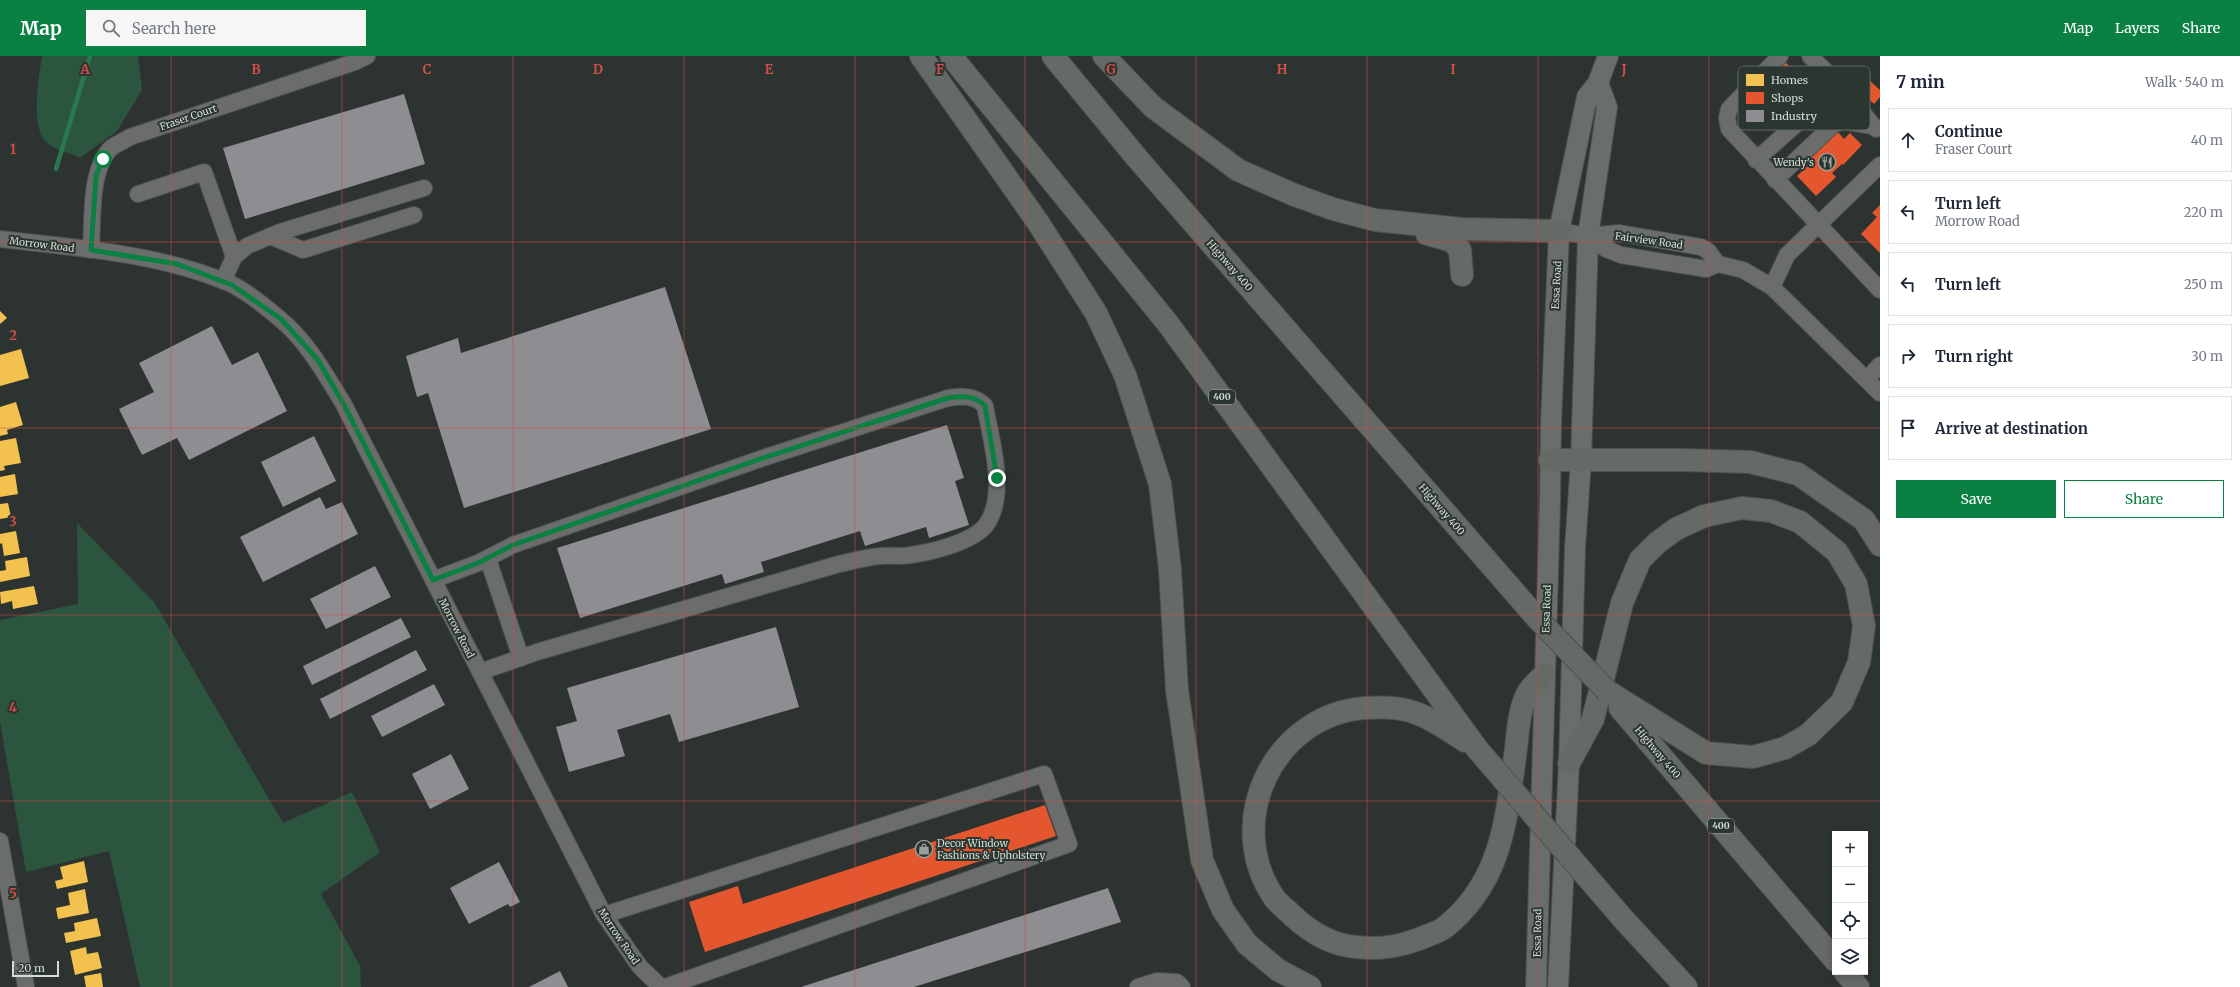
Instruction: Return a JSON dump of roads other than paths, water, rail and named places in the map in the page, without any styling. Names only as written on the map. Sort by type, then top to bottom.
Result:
[{"type":"highway","points":[[921,56],[1037,221],[1088,300],[1096,313],[1125,375],[1160,484],[1170,569],[1178,698],[1202,860],[1223,910],[1247,944],[1278,970],[1310,987]]},
{"type":"highway","name":"400","points":[[951,56],[1169,325],[1478,750],[1625,921],[1686,987]]},
{"type":"highway","name":"Highway 400","points":[[1053,56],[1137,158],[1536,617],[1607,691],[1832,956]]},
{"type":"highway","points":[[1104,56],[1153,107],[1238,170],[1292,194],[1375,220],[1462,229],[1559,231]]},
{"type":"highway","points":[[1375,220],[1396,231],[1434,235],[1452,241],[1460,250],[1462,275]]},
{"type":"highway","points":[[1550,460],[1683,460],[1750,462],[1798,474],[1864,520],[1880,546]]},
{"type":"highway","points":[[1569,763],[1593,719],[1622,603],[1640,560],[1657,543],[1676,529],[1704,516],[1742,508],[1771,511],[1800,522],[1837,552],[1856,584],[1864,626],[1859,662],[1842,702],[1808,735],[1785,748],[1753,757],[1706,753],[1607,691]]},
{"type":"highway","points":[[1478,750],[1442,725],[1410,711],[1382,707],[1349,709],[1316,722],[1295,736],[1275,759],[1259,794],[1253,817],[1254,842],[1260,868],[1276,900],[1307,929],[1342,946],[1373,949],[1405,945],[1443,929],[1477,895],[1500,848],[1507,811],[1521,712],[1529,691],[1544,676]]},
{"type":"highway","points":[[1848,975],[1858,987]]},
{"type":"main road","name":"Essa Road","points":[[1536,987],[1551,423],[1559,231],[1586,97],[1598,83],[1608,56]]},
{"type":"main road","points":[[1558,987],[1569,763],[1575,548],[1581,460],[1588,236],[1607,107],[1598,83]]},
{"type":"street","name":"Fraser Court","points":[[91,250],[96,176],[103,159],[111,148],[130,137],[355,62],[367,56]]},
{"type":"street","points":[[1770,66],[1780,56]]},
{"type":"street","points":[[1812,58],[1820,66]]},
{"type":"street","points":[[1738,100],[1729,109],[1727,118],[1729,128],[1756,160],[1880,290]]},
{"type":"street","points":[[1870,121],[1877,129]]},
{"type":"street","points":[[1756,160],[1790,130]]},
{"type":"street","points":[[1775,180],[1828,130]]},
{"type":"street","points":[[1772,288],[1787,255],[1880,165]]},
{"type":"street","points":[[138,194],[204,172],[234,257]]},
{"type":"street","points":[[223,281],[234,257],[247,246],[270,236],[362,206],[424,188]]},
{"type":"street","points":[[362,206],[370,229]]},
{"type":"street","points":[[270,236],[304,250],[414,215]]},
{"type":"street","points":[[1559,231],[1588,236]]},
{"type":"street","name":"Fairview Road","points":[[1588,236],[1619,233],[1701,247],[1708,251],[1718,264]]},
{"type":"street","name":"Fairview Road","points":[[1588,236],[1606,249],[1621,255],[1706,269],[1718,264],[1742,270],[1772,288],[1868,379],[1880,393]]},
{"type":"street","name":"Morrow Road","points":[[0,239],[91,250],[177,264],[223,281],[232,285],[281,319],[318,360],[343,403],[604,915],[640,967],[662,987]]},
{"type":"street","points":[[1868,379],[1880,365]]},
{"type":"street","points":[[433,580],[488,559],[527,540],[763,458],[948,398],[971,398],[980,401],[985,406],[997,485],[995,506],[986,525],[974,535],[950,545],[910,556],[864,558],[839,564],[521,658],[480,672]]},
{"type":"street","points":[[488,559],[521,658]]},
{"type":"street","points":[[604,915],[1044,774],[1069,844],[665,987]]},
{"type":"street","points":[[0,841],[26,987]]},
{"type":"street","points":[[1138,987],[1157,981],[1178,982],[1182,987]]},
{"type":"waterway","points":[[56,169],[90,56]]},
{"type":"place","name":"Wendy's","points":[[1827,162]]},
{"type":"place","name":"Decor Window Fashions & Upholstery","points":[[924,849]]}]
